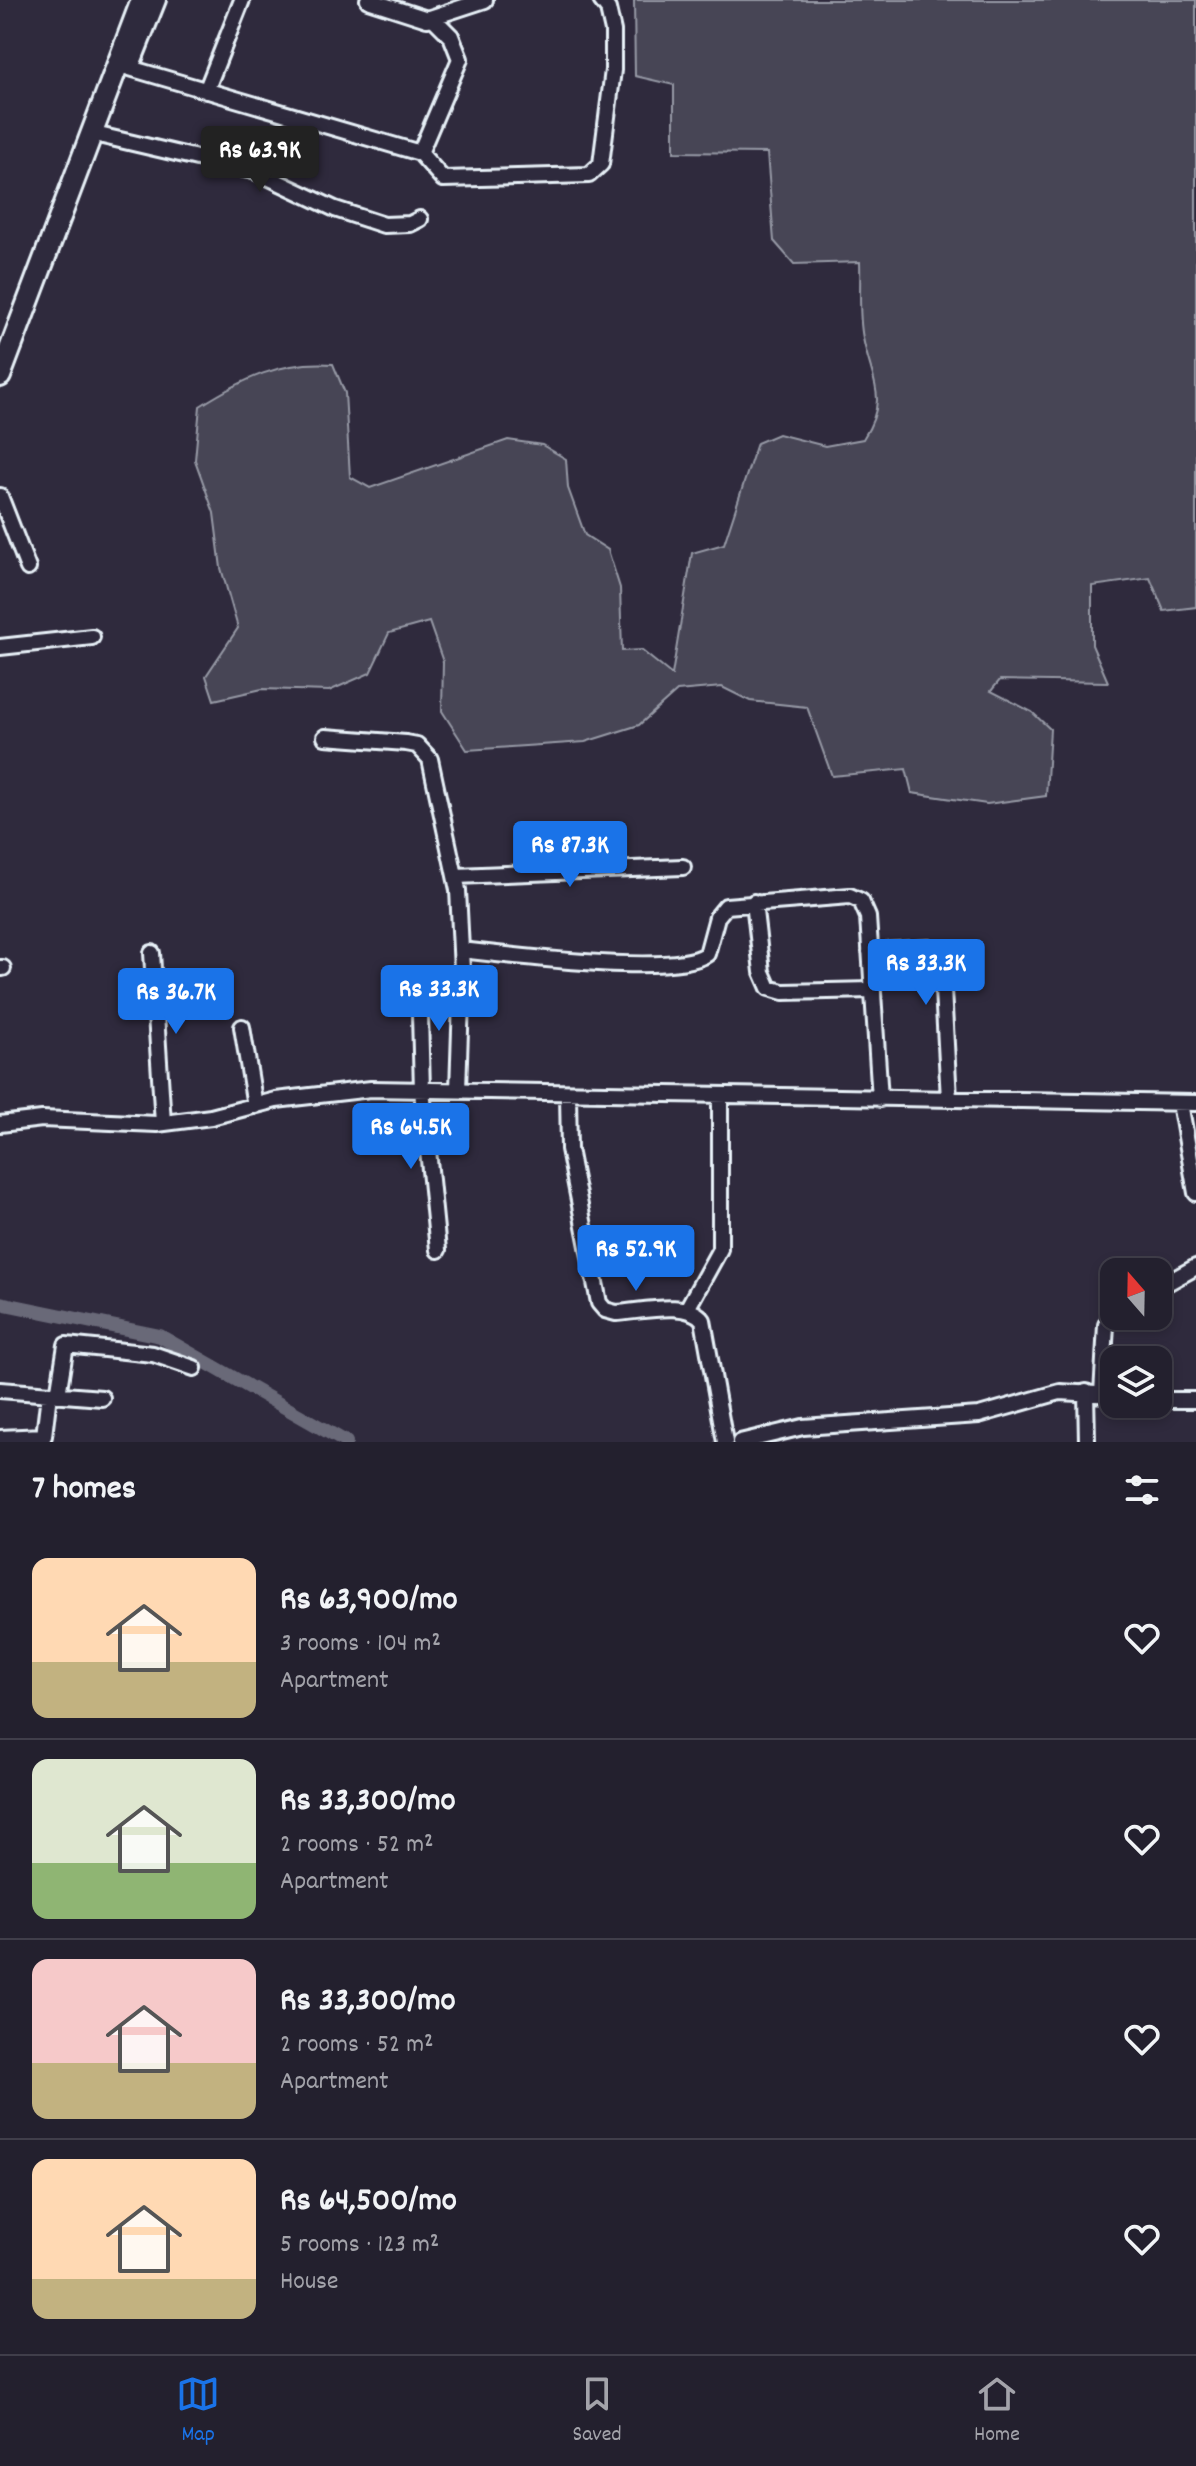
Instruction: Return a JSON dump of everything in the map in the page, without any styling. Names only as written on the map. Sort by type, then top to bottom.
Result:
[{"type":"highway","points":[[0,376],[90,133],[124,66],[142,0]]},
{"type":"street","points":[[158,0],[124,66],[420,153],[443,179],[595,173],[601,164],[613,70],[613,31],[608,9],[601,0]]},
{"type":"street","points":[[206,91],[242,0]]},
{"type":"street","points":[[368,0],[417,17],[433,18],[485,0]]},
{"type":"street","points":[[420,153],[460,59],[451,36],[433,18]]},
{"type":"street","points":[[90,133],[257,172],[335,209],[384,225],[410,224],[420,219]]},
{"type":"street","points":[[0,496],[28,568]]},
{"type":"street","points":[[0,647],[92,637]]},
{"type":"street","points":[[325,737],[406,743],[425,751],[430,759],[456,876],[461,950],[458,1090]]},
{"type":"street","points":[[456,876],[683,867]]},
{"type":"street","points":[[461,950],[612,962],[695,962],[707,954],[721,909],[732,904],[850,896],[861,901],[866,909],[880,1099]]},
{"type":"street","points":[[754,902],[762,972],[769,988],[783,992],[873,990]]},
{"type":"street","points":[[870,952],[929,948],[943,957],[949,1099]]},
{"type":"street","points":[[152,953],[163,1123]]},
{"type":"street","points":[[419,977],[422,1090],[438,1250]]},
{"type":"street","points":[[242,1027],[255,1106]]},
{"type":"street","points":[[0,1124],[42,1119],[163,1123],[371,1089],[1196,1103]]},
{"type":"street","points":[[568,1094],[569,1149],[599,1303],[605,1310],[616,1313],[687,1309],[703,1320],[725,1442]]},
{"type":"street","points":[[687,1309],[720,1249],[720,1097]]},
{"type":"street","points":[[1180,1103],[1196,1193]]},
{"type":"street","points":[[1172,1280],[1196,1267]]},
{"type":"street","points":[[0,1438],[44,1436],[66,1345],[153,1354],[194,1368]]},
{"type":"street","points":[[0,1390],[102,1398]]},
{"type":"street","points":[[740,1442],[803,1427],[979,1415],[1060,1392],[1100,1393]]},
{"type":"street","points":[[1086,1392],[1087,1442]]},
{"type":"street","points":[[1172,1400],[1196,1400]]},
{"type":"shaded area","points":[[634,0],[1196,0],[1196,607],[1164,611],[1150,578],[1092,586],[1092,645],[1108,682],[1000,680],[991,691],[1032,712],[1050,729],[1046,796],[987,804],[912,793],[906,769],[832,776],[807,707],[750,701],[722,687],[677,691],[639,725],[585,742],[467,750],[442,711],[443,662],[429,622],[389,633],[370,673],[329,691],[262,689],[214,700],[206,676],[238,628],[221,568],[214,513],[195,460],[200,406],[263,373],[296,365],[333,364],[345,393],[350,477],[370,488],[508,440],[542,445],[566,459],[568,488],[585,535],[608,550],[620,588],[622,651],[641,650],[672,675],[692,553],[724,544],[757,443],[778,434],[825,446],[863,439],[876,412],[877,400],[861,329],[860,262],[794,264],[774,241],[767,153],[674,152],[674,85],[635,76]]},
{"type":"waterway","points":[[0,1303],[160,1336],[346,1442]]}]
